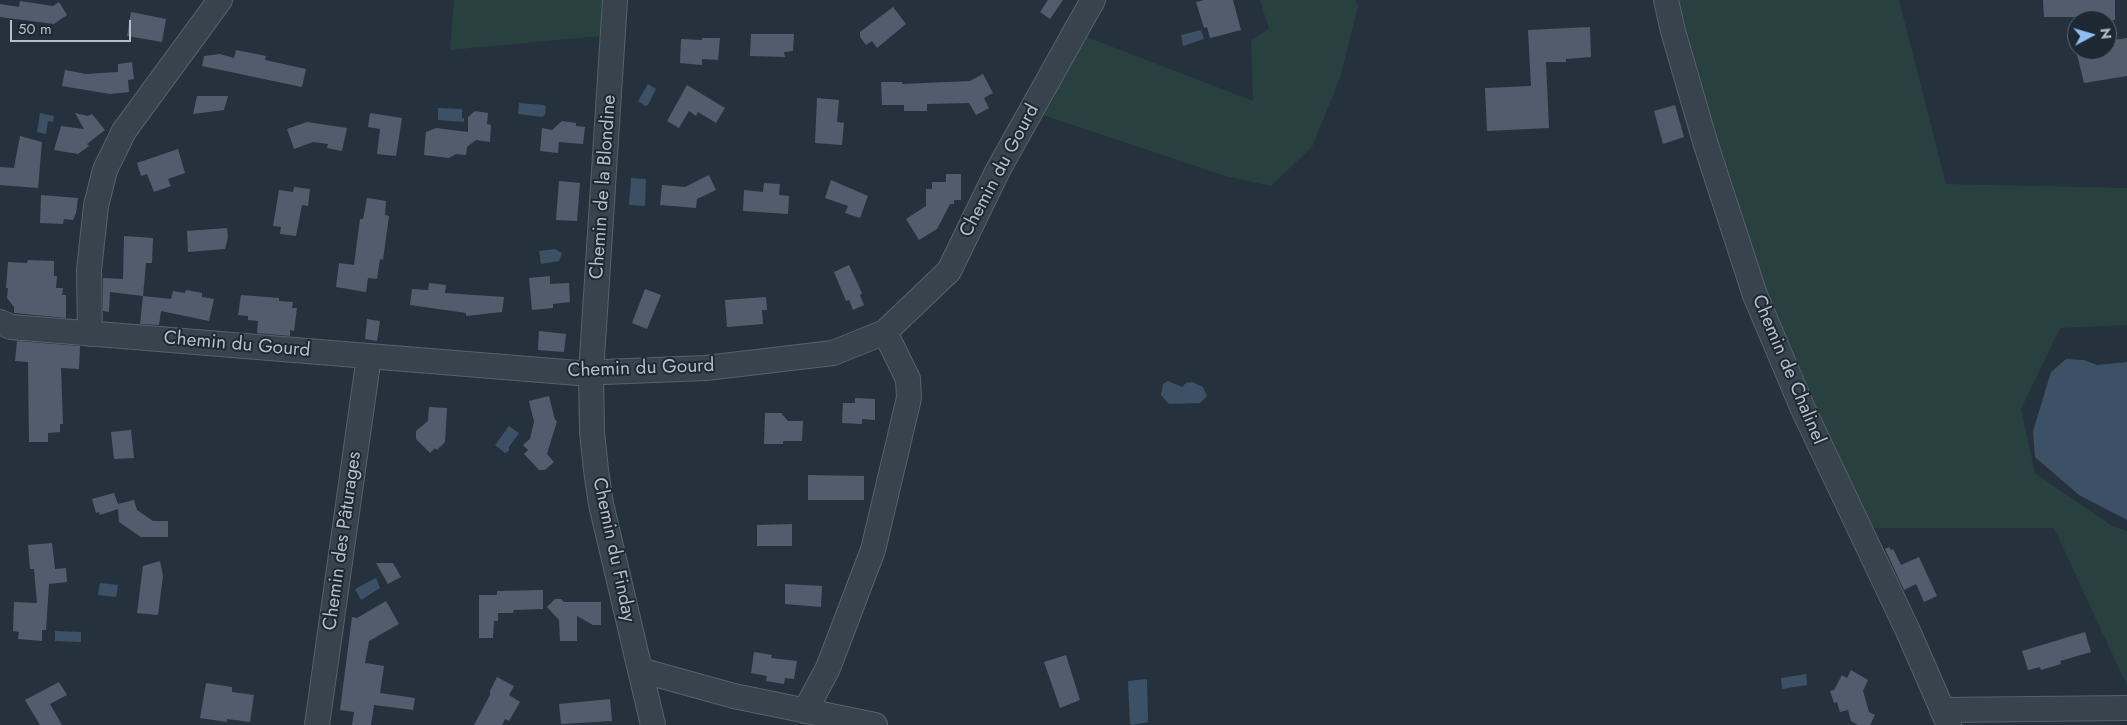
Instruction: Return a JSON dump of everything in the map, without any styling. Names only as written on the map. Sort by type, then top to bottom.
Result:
[{"type":"street","points":[[90,334],[89,270],[96,206],[105,170],[124,131],[220,0]]},
{"type":"street","name":"Chemin de la Blondine","points":[[591,373],[615,0]]},
{"type":"street","name":"Chemin du Gourd","points":[[0,322],[11,327],[90,334],[591,373],[706,368],[833,353],[885,332],[949,271],[998,170],[1093,0]]},
{"type":"street","name":"Chemin de Chalinel","points":[[1666,0],[1703,135],[1755,295],[1802,409],[1908,631],[1946,717]]},
{"type":"street","points":[[805,711],[828,668],[873,550],[909,398],[908,379],[885,332]]},
{"type":"street","name":"Chemin des Pâturages","points":[[317,725],[369,356]]},
{"type":"street","name":"Chemin du Finday","points":[[591,373],[596,470],[601,504],[653,725]]},
{"type":"street","points":[[640,670],[734,696],[875,725]]},
{"type":"street","points":[[1946,717],[2127,708]]},
{"type":"green space","points":[[454,0],[602,0],[600,36],[450,50]]},
{"type":"green space","points":[[1260,0],[1355,0],[1358,6],[1340,78],[1312,147],[1271,186],[1225,176],[1043,115],[1084,36],[1253,101],[1251,40],[1269,29]]},
{"type":"green space","points":[[1678,0],[1899,0],[1946,184],[2127,188],[2127,325],[2060,328],[2021,409],[2035,473],[2112,526],[2127,531],[2127,686],[2054,528],[1870,528],[1781,336],[1728,182]]},
{"type":"water","points":[[1201,30],[1204,39],[1183,46],[1181,35]]},
{"type":"water","points":[[648,84],[656,89],[648,105],[645,106],[638,101]]},
{"type":"water","points":[[519,103],[544,105],[546,107],[545,115],[542,117],[518,114]]},
{"type":"water","points":[[438,108],[462,109],[464,122],[438,120]]},
{"type":"water","points":[[40,113],[54,116],[53,122],[48,121],[46,134],[37,132]]},
{"type":"water","points":[[631,178],[646,179],[645,206],[629,205]]},
{"type":"water","points":[[555,249],[562,253],[559,261],[541,264],[539,251]]},
{"type":"water","points":[[2066,359],[2084,360],[2097,365],[2127,362],[2127,520],[2079,495],[2035,457],[2033,431],[2051,372]]},
{"type":"water","points":[[1168,381],[1182,387],[1186,383],[1192,382],[1203,387],[1207,396],[1200,403],[1169,404],[1161,395],[1163,384]]},
{"type":"water","points":[[509,426],[519,433],[509,447],[509,451],[505,453],[495,445]]},
{"type":"water","points":[[376,578],[380,588],[361,600],[355,589]]},
{"type":"water","points":[[100,583],[118,585],[116,597],[98,595]]},
{"type":"water","points":[[55,631],[81,632],[81,642],[55,641]]},
{"type":"water","points":[[1806,674],[1807,685],[1782,689],[1781,678]]},
{"type":"water","points":[[1147,679],[1148,722],[1132,725],[1130,723],[1128,681]]},
{"type":"building","points":[[1048,0],[1063,0],[1050,19],[1040,12]]},
{"type":"building","points":[[1204,0],[1233,0],[1241,30],[1210,38],[1207,27],[1204,28],[1196,2]]},
{"type":"building","points":[[2043,0],[2115,0],[2115,10],[2067,10],[2067,17],[2044,17]]},
{"type":"building","points":[[20,1],[53,6],[59,2],[67,15],[54,24],[0,17],[0,4],[19,7]]},
{"type":"building","points":[[893,7],[906,24],[877,48],[872,41],[866,45],[860,37],[860,32]]},
{"type":"building","points":[[131,12],[166,19],[162,42],[127,36]]},
{"type":"building","points":[[1590,27],[1591,57],[1566,59],[1566,62],[1546,62],[1549,128],[1487,131],[1485,88],[1531,86],[1528,30]]},
{"type":"building","points":[[751,34],[794,34],[793,51],[784,52],[785,57],[750,56]]},
{"type":"building","points":[[702,38],[720,38],[718,60],[702,59],[702,65],[680,63],[681,39],[702,40]]},
{"type":"building","points":[[2127,38],[2127,76],[2084,83],[2078,60],[2117,60],[2117,40]]},
{"type":"building","points":[[236,50],[266,56],[265,60],[306,69],[302,87],[202,66],[204,56],[220,54],[234,58]]},
{"type":"building","points":[[132,62],[134,79],[128,80],[129,92],[110,94],[62,86],[65,70],[86,74],[118,72],[118,64]]},
{"type":"building","points":[[983,74],[993,93],[984,98],[989,108],[976,115],[969,103],[927,104],[927,111],[904,111],[904,105],[882,105],[881,82],[902,82],[902,84],[970,81]]},
{"type":"building","points":[[687,85],[725,108],[716,123],[698,112],[696,116],[689,111],[679,128],[667,121]]},
{"type":"building","points":[[197,96],[228,96],[224,110],[193,114]]},
{"type":"building","points":[[817,98],[839,100],[837,122],[844,123],[842,145],[815,143]]},
{"type":"building","points":[[1675,105],[1684,137],[1663,144],[1654,111]]},
{"type":"building","points":[[475,111],[488,113],[487,124],[491,125],[490,142],[476,140],[467,147],[466,155],[456,154],[449,158],[424,155],[426,132],[436,128],[468,132],[468,117]]},
{"type":"building","points":[[75,113],[88,116],[92,114],[105,130],[78,154],[54,150],[61,126],[84,129]]},
{"type":"building","points":[[370,113],[402,118],[396,156],[377,154],[380,129],[368,127]]},
{"type":"building","points":[[562,121],[576,123],[576,126],[585,127],[583,144],[559,142],[558,153],[540,151],[542,128],[552,130]]},
{"type":"building","points":[[307,122],[347,128],[342,151],[327,148],[328,144],[313,142],[294,149],[287,129]]},
{"type":"building","points":[[20,136],[42,142],[38,188],[0,185],[0,167],[14,168]]},
{"type":"building","points":[[178,149],[185,173],[168,179],[171,186],[154,192],[147,174],[141,176],[137,163]]},
{"type":"building","points":[[946,174],[961,174],[961,200],[954,200],[954,204],[950,204],[937,229],[919,240],[906,219],[926,206],[926,189],[932,189],[932,182],[946,182]]},
{"type":"building","points":[[709,175],[716,190],[697,199],[696,208],[660,205],[662,185],[685,187]]},
{"type":"building","points":[[831,180],[868,196],[860,218],[845,213],[848,206],[825,198]]},
{"type":"building","points":[[559,181],[580,183],[577,221],[556,220]]},
{"type":"building","points":[[764,183],[780,184],[779,195],[789,196],[788,214],[743,211],[744,190],[763,192]]},
{"type":"building","points":[[294,187],[310,189],[308,206],[302,205],[296,236],[280,234],[281,227],[273,226],[279,190],[293,192]]},
{"type":"building","points":[[41,195],[78,198],[73,220],[64,219],[63,224],[40,223]]},
{"type":"building","points":[[367,198],[386,201],[385,215],[389,216],[383,260],[380,259],[377,279],[368,278],[366,292],[336,287],[339,263],[354,265],[360,219],[363,219]]},
{"type":"building","points":[[227,228],[228,237],[225,249],[188,252],[187,231]]},
{"type":"building","points":[[124,236],[153,238],[152,263],[146,263],[143,296],[110,292],[109,312],[103,311],[103,278],[123,279]]},
{"type":"building","points":[[28,260],[54,261],[54,276],[57,276],[56,288],[63,288],[62,295],[66,295],[66,318],[14,313],[14,307],[7,298],[8,262],[27,263]]},
{"type":"building","points":[[849,265],[862,293],[860,295],[864,305],[853,310],[849,300],[846,301],[834,272]]},
{"type":"building","points":[[550,276],[550,284],[569,283],[570,302],[553,304],[553,308],[532,310],[529,278]]},
{"type":"building","points":[[429,283],[446,285],[445,293],[504,297],[502,312],[466,316],[466,313],[410,305],[412,289],[428,290]]},
{"type":"building","points":[[645,289],[661,295],[647,329],[632,323]]},
{"type":"building","points":[[186,290],[202,293],[202,297],[214,299],[209,321],[161,311],[159,325],[140,324],[143,296],[171,299],[173,291],[185,293]]},
{"type":"building","points":[[241,295],[279,298],[279,301],[293,302],[292,308],[297,308],[294,331],[290,330],[290,336],[257,333],[258,321],[248,320],[248,316],[238,315]]},
{"type":"building","points":[[766,297],[767,310],[762,310],[763,324],[727,327],[725,300]]},
{"type":"building","points":[[367,319],[380,321],[377,341],[365,339]]},
{"type":"building","points":[[539,331],[566,334],[564,352],[538,350]]},
{"type":"building","points":[[17,341],[80,346],[79,369],[61,368],[63,424],[60,424],[60,432],[48,433],[48,442],[29,442],[28,362],[15,361]]},
{"type":"building","points":[[549,396],[555,420],[557,421],[547,454],[554,462],[545,470],[539,470],[524,454],[528,450],[523,445],[530,439],[534,422],[529,401]]},
{"type":"building","points":[[855,398],[875,399],[875,420],[862,419],[862,424],[842,423],[843,403],[855,403]]},
{"type":"building","points":[[429,407],[447,408],[445,442],[437,450],[435,448],[430,453],[416,439],[416,431],[428,421]]},
{"type":"building","points":[[765,413],[781,413],[788,421],[803,421],[802,441],[764,444]]},
{"type":"building","points":[[131,430],[134,458],[114,459],[111,432]]},
{"type":"building","points":[[808,475],[864,476],[864,500],[808,500]]},
{"type":"building","points":[[114,493],[118,504],[134,500],[137,510],[153,521],[168,521],[168,537],[141,537],[119,522],[118,509],[100,515],[99,512],[96,513],[92,499]]},
{"type":"building","points":[[792,524],[792,546],[757,546],[757,525]]},
{"type":"building","points":[[52,543],[55,569],[66,568],[67,582],[49,584],[46,630],[42,630],[42,641],[18,639],[19,632],[13,631],[14,602],[37,603],[34,569],[30,569],[28,545]]},
{"type":"building","points":[[1889,547],[1891,550],[1893,549],[1901,565],[1919,557],[1937,596],[1924,602],[1916,584],[1904,590],[1885,549]]},
{"type":"building","points":[[160,561],[163,576],[158,615],[137,613],[143,566]]},
{"type":"building","points":[[376,563],[393,563],[401,577],[388,584]]},
{"type":"building","points":[[785,584],[822,586],[821,607],[785,604]]},
{"type":"building","points":[[543,590],[543,609],[514,610],[513,613],[498,613],[498,621],[494,621],[493,638],[479,638],[479,595],[497,595],[497,591]]},
{"type":"building","points":[[555,599],[561,599],[564,602],[601,602],[601,625],[593,625],[577,616],[577,641],[560,641],[559,620],[547,607]]},
{"type":"building","points":[[386,601],[399,624],[369,641],[365,663],[384,666],[380,693],[415,698],[413,710],[374,705],[371,725],[352,725],[354,712],[340,710],[352,617],[357,618]]},
{"type":"building","points":[[2085,632],[2091,652],[2060,661],[2061,664],[2041,670],[2040,667],[2028,670],[2022,651]]},
{"type":"building","points":[[754,652],[772,655],[771,658],[797,661],[794,679],[785,678],[784,684],[766,681],[767,676],[751,673]]},
{"type":"building","points":[[1066,655],[1080,700],[1060,708],[1044,662]]},
{"type":"building","points":[[1851,670],[1868,680],[1863,691],[1869,712],[1875,715],[1870,725],[1858,725],[1851,721],[1848,710],[1840,712],[1837,702],[1834,703],[1830,691],[1834,690],[1842,675],[1847,678]]},
{"type":"building","points":[[497,677],[514,686],[509,695],[520,702],[509,721],[505,719],[502,725],[474,725],[490,695]]},
{"type":"building","points":[[59,682],[67,695],[50,704],[62,725],[40,725],[25,700]]},
{"type":"building","points":[[206,683],[232,687],[232,692],[254,695],[250,722],[227,719],[227,722],[200,718]]},
{"type":"building","points":[[610,699],[612,721],[561,724],[559,704]]}]
